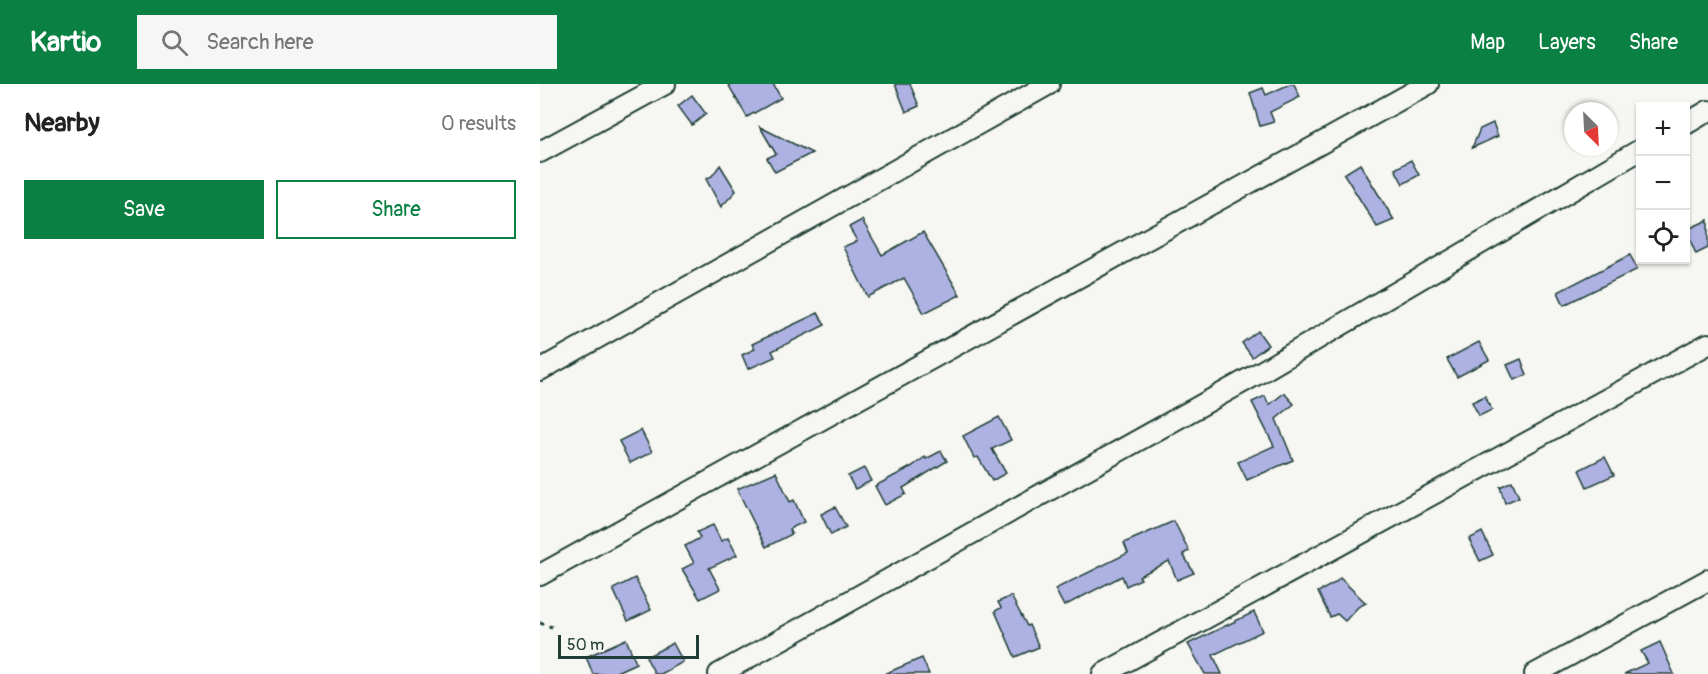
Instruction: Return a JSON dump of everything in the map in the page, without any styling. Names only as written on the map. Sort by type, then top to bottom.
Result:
[{"type":"street","points":[[540,152],[665,84]]},
{"type":"street","points":[[540,370],[1049,84]]},
{"type":"street","points":[[540,575],[1428,84]]},
{"type":"street","points":[[1690,122],[1708,111]]},
{"type":"street","points":[[719,674],[1259,373],[1636,153]]},
{"type":"street","points":[[1104,674],[1708,344]]},
{"type":"street","points":[[1535,674],[1708,580]]},
{"type":"path","points":[[540,623],[552,627]]},
{"type":"building","points":[[728,84],[773,84],[781,98],[747,117]]},
{"type":"building","points":[[895,84],[910,84],[919,106],[906,112]]},
{"type":"building","points":[[1294,84],[1300,97],[1270,112],[1274,122],[1260,126],[1250,93],[1263,88],[1266,95]]},
{"type":"building","points":[[692,95],[706,114],[692,125],[678,106]]},
{"type":"building","points":[[1493,123],[1498,136],[1472,148],[1480,129]]},
{"type":"building","points":[[760,127],[812,153],[775,172],[767,158],[776,154]]},
{"type":"building","points":[[1411,160],[1419,175],[1403,184],[1395,169]]},
{"type":"building","points":[[1360,164],[1394,220],[1377,227],[1344,174]]},
{"type":"building","points":[[720,165],[736,191],[721,207],[706,179],[712,176]]},
{"type":"building","points":[[862,220],[882,255],[923,232],[960,295],[924,313],[904,278],[868,297],[843,247],[857,241],[849,227]]},
{"type":"building","points":[[1708,220],[1708,248],[1696,254],[1690,240],[1690,228]]},
{"type":"building","points":[[1630,255],[1636,270],[1564,305],[1558,292]]},
{"type":"building","points":[[818,313],[825,325],[772,351],[775,357],[748,369],[742,355],[755,349],[752,344]]},
{"type":"building","points":[[1258,331],[1268,345],[1252,357],[1242,343]]},
{"type":"building","points":[[1479,342],[1489,360],[1457,377],[1447,359]]},
{"type":"building","points":[[1521,359],[1527,375],[1514,380],[1507,365]]},
{"type":"building","points":[[1284,393],[1294,404],[1276,419],[1293,460],[1247,480],[1238,462],[1274,446],[1252,402],[1265,396],[1269,405]]},
{"type":"building","points":[[1485,396],[1492,410],[1479,416],[1472,402]]},
{"type":"building","points":[[999,417],[1011,440],[992,449],[1006,473],[992,481],[978,457],[974,458],[963,436]]},
{"type":"building","points":[[641,430],[652,452],[630,463],[619,441]]},
{"type":"building","points":[[941,451],[947,461],[903,488],[906,494],[885,505],[875,486],[925,457],[926,459]]},
{"type":"building","points":[[1605,457],[1614,475],[1587,487],[1579,470]]},
{"type":"building","points":[[864,468],[871,481],[855,489],[848,476]]},
{"type":"building","points":[[776,472],[790,502],[794,500],[804,522],[789,529],[792,534],[766,547],[737,489]]},
{"type":"building","points":[[1512,481],[1519,497],[1505,503],[1500,487]]},
{"type":"building","points":[[835,507],[846,527],[831,535],[821,514]]},
{"type":"building","points":[[1174,521],[1189,551],[1183,554],[1194,573],[1177,580],[1169,561],[1139,576],[1141,579],[1126,586],[1122,576],[1064,606],[1055,589],[1128,553],[1124,543]]},
{"type":"building","points":[[713,525],[721,541],[728,538],[737,555],[709,568],[720,589],[700,599],[682,569],[694,563],[685,546],[700,538],[697,532]]},
{"type":"building","points":[[1482,532],[1493,555],[1480,561],[1469,539]]},
{"type":"building","points":[[635,578],[651,610],[628,621],[613,589]]},
{"type":"building","points":[[1340,578],[1366,603],[1358,607],[1345,621],[1337,614],[1330,617],[1318,592]]},
{"type":"building","points":[[1011,596],[1027,626],[1029,625],[1039,647],[1015,657],[995,611],[1001,608],[998,602]]},
{"type":"building","points":[[1254,612],[1263,631],[1213,655],[1222,674],[1205,674],[1188,644]]},
{"type":"building","points":[[626,639],[636,663],[612,674],[593,674],[586,657]]},
{"type":"building","points":[[1660,642],[1674,674],[1624,674],[1648,663],[1641,651]]},
{"type":"building","points":[[673,643],[683,662],[661,674],[655,674],[646,657]]},
{"type":"building","points":[[922,658],[929,674],[884,674]]}]
